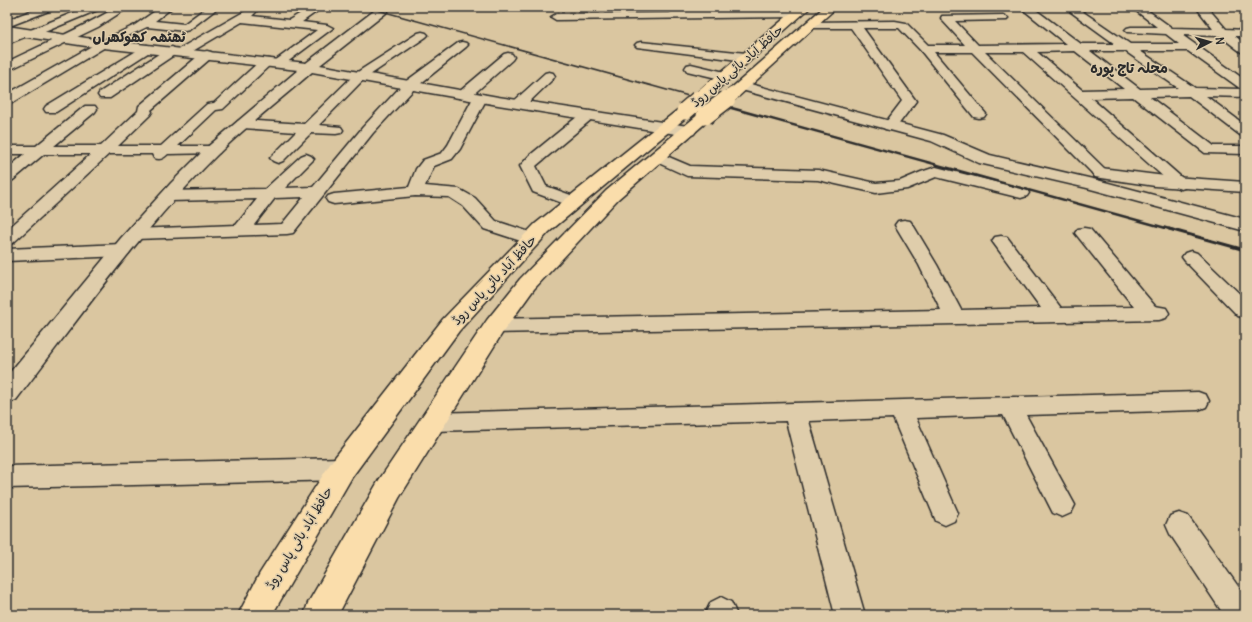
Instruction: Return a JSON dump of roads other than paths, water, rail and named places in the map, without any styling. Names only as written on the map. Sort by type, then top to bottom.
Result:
[{"type":"highway","name":"حافظ آباد بائی پاس روڈ","points":[[254,615],[271,584],[342,469],[451,325],[533,239],[573,202],[664,127],[693,119],[738,90],[831,7]]},
{"type":"highway","name":"حافظ آباد بائی پاس روڈ","points":[[320,615],[389,489],[495,326],[527,284],[612,195],[657,157],[693,119],[712,87],[800,11]]},
{"type":"street","points":[[7,24],[50,7]]},
{"type":"street","points":[[7,41],[96,7]]},
{"type":"street","points":[[7,67],[94,25],[124,7]]},
{"type":"street","points":[[7,100],[103,44],[142,24],[168,7]]},
{"type":"street","points":[[94,25],[142,24],[185,28],[214,7]]},
{"type":"street","points":[[105,95],[177,52],[260,7]]},
{"type":"street","points":[[291,24],[318,7]]},
{"type":"street","points":[[7,393],[135,234],[214,150],[309,67],[385,7]]},
{"type":"street","points":[[1025,7],[1137,92],[1210,150],[1245,150]]},
{"type":"street","points":[[1070,7],[1192,92],[1245,132]]},
{"type":"street","points":[[1136,7],[1245,86]]},
{"type":"street","points":[[1201,7],[1221,31],[1245,50]]},
{"type":"street","points":[[556,17],[800,11]]},
{"type":"street","points":[[160,154],[212,107],[218,106],[272,63],[327,28],[240,18]]},
{"type":"street","points":[[1004,18],[946,18],[975,49],[1101,173]]},
{"type":"street","points":[[811,25],[899,24],[925,50],[979,114]]},
{"type":"street","points":[[855,25],[909,101],[890,126]]},
{"type":"street","points":[[7,30],[103,44],[309,67],[519,104],[584,109],[664,127]]},
{"type":"street","points":[[1131,30],[1245,32]]},
{"type":"street","points":[[278,158],[360,76],[422,35]]},
{"type":"street","points":[[135,234],[287,229],[368,130],[410,85],[462,45]]},
{"type":"street","points":[[925,50],[1192,47]]},
{"type":"street","points":[[51,109],[147,48]]},
{"type":"street","points":[[642,48],[746,57]]},
{"type":"street","points":[[1027,48],[1181,184]]},
{"type":"street","points":[[7,239],[105,150],[145,112],[144,109],[207,55]]},
{"type":"street","points":[[464,95],[508,57]]},
{"type":"street","points":[[691,68],[725,76]]},
{"type":"street","points":[[519,104],[549,76]]},
{"type":"street","points":[[738,90],[1052,166],[1130,179],[1181,184],[1245,187]]},
{"type":"street","points":[[1078,94],[1137,92],[1245,93]]},
{"type":"street","points":[[415,191],[428,163],[447,156],[455,146],[480,98]]},
{"type":"street","points":[[7,176],[90,109]]},
{"type":"street","points":[[573,202],[539,189],[528,166],[584,109]]},
{"type":"street","points":[[243,124],[336,130]]},
{"type":"street","points":[[937,138],[985,159],[1091,184],[1245,226]]},
{"type":"street","points":[[7,150],[105,150],[160,154],[214,150]]},
{"type":"street","points":[[657,157],[687,171],[818,175],[834,177],[874,188],[900,186],[913,182],[925,174],[936,172],[1020,193]]},
{"type":"street","points":[[241,230],[270,193],[306,159]]},
{"type":"street","points":[[334,199],[415,191],[453,192],[469,202],[490,225],[533,239]]},
{"type":"street","points":[[170,196],[318,192]]},
{"type":"street","points":[[904,225],[928,265],[954,316]]},
{"type":"street","points":[[495,326],[1155,313],[1084,233]]},
{"type":"street","points":[[1001,241],[1056,315]]},
{"type":"street","points":[[7,255],[122,250]]},
{"type":"street","points":[[1191,257],[1245,311]]},
{"type":"street","points":[[433,422],[1198,401]]},
{"type":"street","points":[[1010,406],[1062,505]]},
{"type":"street","points":[[901,409],[945,513]]},
{"type":"street","points":[[795,412],[850,615]]},
{"type":"street","points":[[7,477],[342,469]]},
{"type":"street","points":[[1179,525],[1241,615]]},
{"type":"lane","points":[[662,7],[675,13],[800,11]]},
{"type":"railway","points":[[367,7],[703,100]]},
{"type":"railway","points":[[699,99],[1173,230]]},
{"type":"railway","points":[[1169,229],[1245,250]]},
{"type":"district","name":"ٹھٹھہ کھوکھراں","points":[[139,37]]},
{"type":"district","name":"محلہ تاج پورہ","points":[[1129,68]]}]
